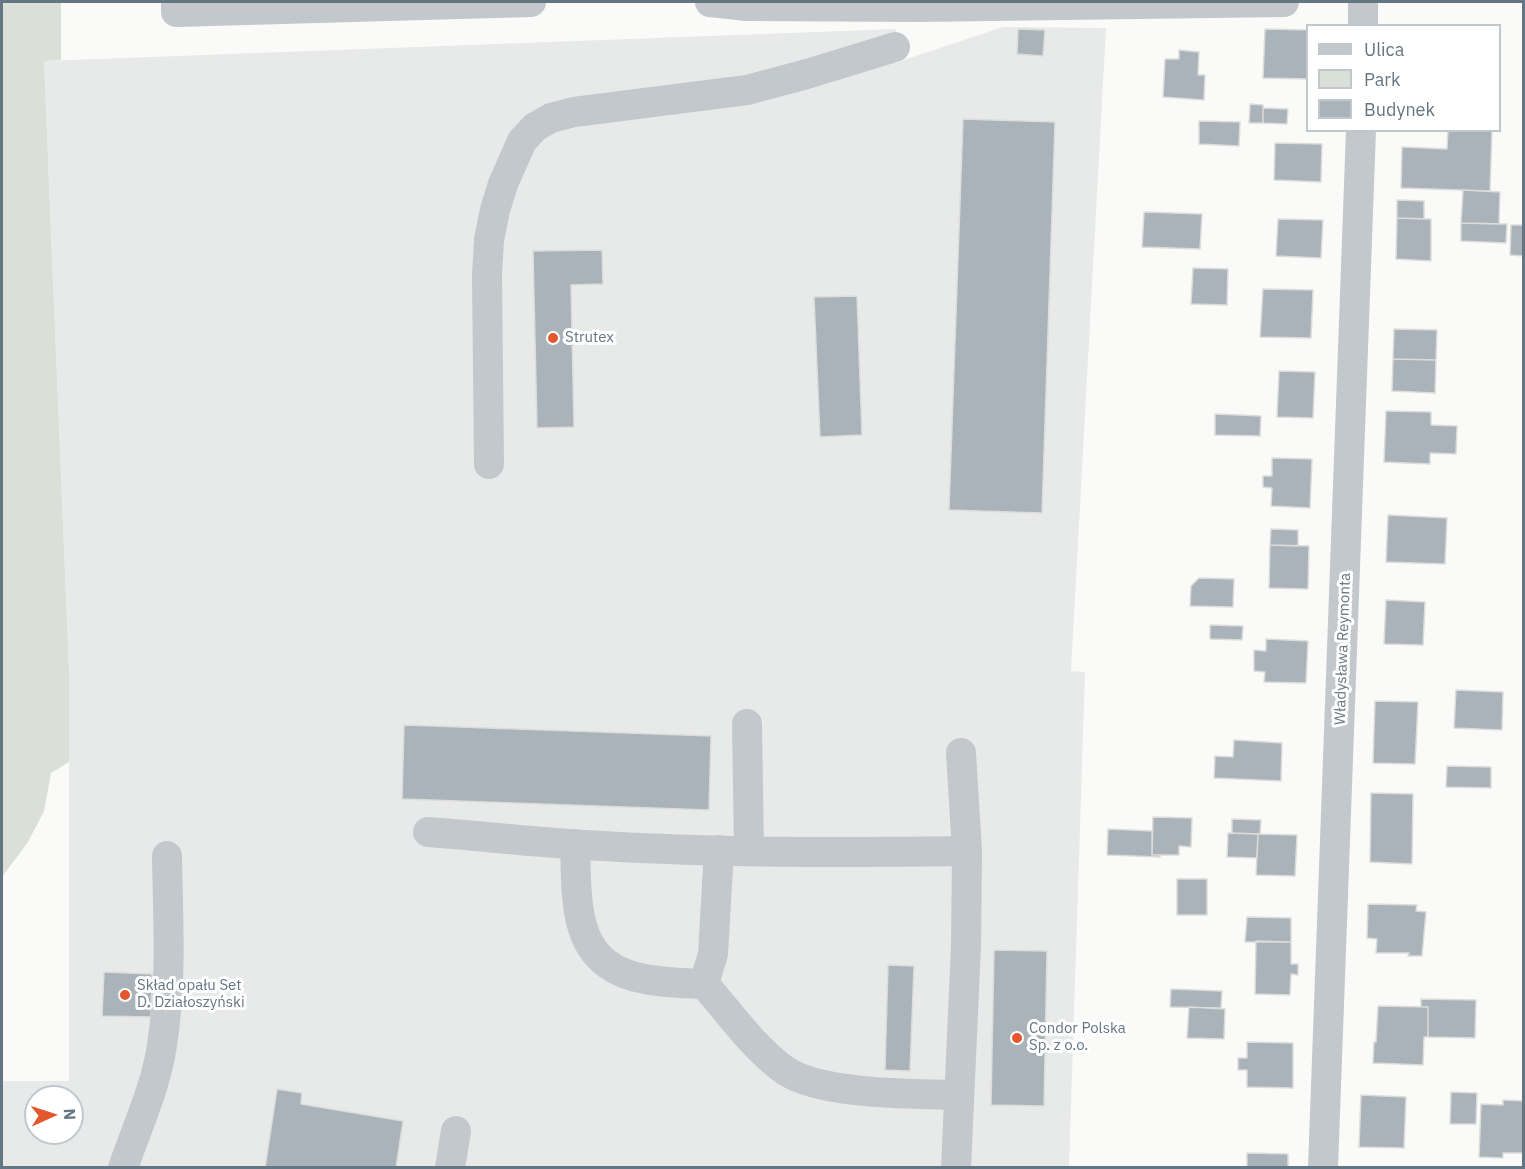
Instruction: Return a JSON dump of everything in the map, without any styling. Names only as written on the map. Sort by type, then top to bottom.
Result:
[{"type":"street","points":[[176,7],[531,2]]},
{"type":"street","points":[[710,2],[747,6],[919,7],[1284,2]]},
{"type":"street","points":[[1363,24],[1364,2]]},
{"type":"street","points":[[489,464],[487,276],[489,240],[503,184],[522,141],[528,134],[551,118],[574,112],[747,90],[895,47]]},
{"type":"street","name":"Władysława Reymonta","points":[[1323,1167],[1361,132]]},
{"type":"street","points":[[747,724],[749,850]]},
{"type":"street","points":[[956,1167],[966,947],[966,851],[961,753]]},
{"type":"street","points":[[428,832],[575,844],[719,850],[841,853],[966,851]]},
{"type":"street","points":[[575,844],[579,914],[586,939],[600,960],[616,971],[639,978],[704,984],[750,1038],[780,1067],[794,1076],[836,1087],[883,1093],[959,1095]]},
{"type":"street","points":[[704,984],[713,954],[719,850]]},
{"type":"street","points":[[123,1167],[153,1086],[162,1044],[169,964],[167,856]]},
{"type":"street","points":[[450,1167],[456,1131]]},
{"type":"shaded area","points":[[1003,27],[1106,28],[1071,671],[1085,672],[1069,1167],[2,1168],[2,1081],[69,1081],[69,670],[44,61],[896,29],[895,63]]},
{"type":"green space","points":[[2,2],[61,2],[61,60],[44,61],[69,670],[69,762],[51,773],[44,811],[28,842],[2,877]]},
{"type":"building","points":[[1018,29],[1045,30],[1043,56],[1017,54]]},
{"type":"building","points":[[1265,29],[1306,30],[1306,79],[1263,78]]},
{"type":"building","points":[[1179,50],[1199,52],[1198,75],[1205,75],[1204,100],[1163,97],[1165,59],[1179,59]]},
{"type":"building","points":[[1250,104],[1263,105],[1263,123],[1249,123]]},
{"type":"building","points":[[1263,108],[1288,109],[1287,124],[1263,123]]},
{"type":"building","points":[[963,119],[1055,122],[1042,513],[949,510]]},
{"type":"building","points":[[1199,121],[1240,122],[1239,146],[1199,144]]},
{"type":"building","points":[[1448,132],[1492,132],[1490,191],[1401,188],[1402,147],[1447,149]]},
{"type":"building","points":[[1275,143],[1322,144],[1321,182],[1274,180]]},
{"type":"building","points":[[1463,190],[1500,192],[1499,224],[1461,223]]},
{"type":"building","points":[[1397,200],[1424,201],[1424,219],[1397,218]]},
{"type":"building","points":[[1144,212],[1202,214],[1200,249],[1142,247]]},
{"type":"building","points":[[1397,218],[1431,219],[1431,261],[1396,259]]},
{"type":"building","points":[[1278,219],[1323,220],[1321,258],[1276,256]]},
{"type":"building","points":[[1461,223],[1507,224],[1506,243],[1461,241]]},
{"type":"building","points":[[1511,225],[1524,225],[1524,256],[1510,255]]},
{"type":"building","points":[[602,250],[603,284],[571,285],[574,427],[537,428],[533,251]]},
{"type":"building","points":[[1193,268],[1228,269],[1227,305],[1191,304]]},
{"type":"building","points":[[1263,289],[1313,290],[1311,338],[1260,337]]},
{"type":"building","points":[[857,296],[862,435],[820,437],[814,297]]},
{"type":"building","points":[[1394,329],[1437,330],[1436,360],[1393,359]]},
{"type":"building","points":[[1393,359],[1436,360],[1435,393],[1392,391]]},
{"type":"building","points":[[1279,371],[1315,372],[1313,418],[1277,417]]},
{"type":"building","points":[[1386,411],[1431,412],[1431,425],[1457,426],[1456,454],[1430,453],[1430,464],[1384,462]]},
{"type":"building","points":[[1215,414],[1261,416],[1260,436],[1215,435]]},
{"type":"building","points":[[1272,458],[1312,459],[1310,508],[1271,506],[1272,488],[1263,487],[1263,476],[1272,476]]},
{"type":"building","points":[[1388,515],[1447,518],[1445,564],[1386,562]]},
{"type":"building","points":[[1271,529],[1298,530],[1298,546],[1270,545]]},
{"type":"building","points":[[1270,545],[1309,546],[1308,589],[1269,588]]},
{"type":"building","points":[[1199,578],[1234,579],[1233,607],[1190,606],[1191,586]]},
{"type":"building","points":[[1386,600],[1425,602],[1423,645],[1384,644]]},
{"type":"building","points":[[1210,625],[1243,626],[1242,640],[1210,639]]},
{"type":"building","points":[[1266,639],[1308,641],[1306,683],[1264,682],[1265,672],[1254,671],[1254,650],[1266,651]]},
{"type":"building","points":[[1456,690],[1503,692],[1502,730],[1454,728]]},
{"type":"building","points":[[1375,701],[1418,702],[1415,764],[1373,763]]},
{"type":"building","points":[[404,725],[711,736],[709,810],[402,799]]},
{"type":"building","points":[[1234,740],[1282,743],[1281,781],[1214,778],[1215,756],[1233,757]]},
{"type":"building","points":[[1447,766],[1491,767],[1491,788],[1446,787]]},
{"type":"building","points":[[1371,793],[1413,794],[1412,864],[1370,862]]},
{"type":"building","points":[[1153,817],[1192,818],[1191,847],[1179,846],[1179,855],[1152,855]]},
{"type":"building","points":[[1232,819],[1261,820],[1260,834],[1232,833]]},
{"type":"building","points":[[1108,829],[1152,831],[1152,855],[1160,855],[1160,857],[1107,855]]},
{"type":"building","points":[[1228,833],[1258,834],[1257,858],[1227,857]]},
{"type":"building","points":[[1258,834],[1297,835],[1295,876],[1256,875]]},
{"type":"building","points":[[1177,879],[1207,879],[1207,915],[1177,915]]},
{"type":"building","points":[[1368,904],[1417,905],[1416,911],[1426,912],[1422,956],[1408,956],[1409,953],[1376,953],[1377,939],[1367,938]]},
{"type":"building","points":[[1247,917],[1291,918],[1291,942],[1245,942]]},
{"type":"building","points":[[1256,941],[1291,942],[1291,964],[1298,964],[1298,975],[1291,974],[1290,995],[1255,994]]},
{"type":"building","points":[[994,950],[1047,951],[1044,1106],[991,1105]]},
{"type":"building","points":[[888,965],[914,966],[910,1071],[885,1070]]},
{"type":"building","points":[[104,972],[152,974],[151,1017],[102,1016]]},
{"type":"building","points":[[1171,989],[1222,991],[1221,1008],[1170,1007]]},
{"type":"building","points":[[1421,999],[1476,1000],[1475,1038],[1428,1037],[1428,1007],[1421,1007]]},
{"type":"building","points":[[1378,1006],[1428,1007],[1428,1037],[1424,1037],[1423,1065],[1373,1063]]},
{"type":"building","points":[[1189,1007],[1225,1009],[1224,1039],[1187,1038]]},
{"type":"building","points":[[1247,1042],[1293,1043],[1293,1088],[1247,1087],[1247,1070],[1238,1070],[1238,1058],[1247,1058]]},
{"type":"building","points":[[277,1089],[302,1093],[301,1104],[403,1121],[396,1168],[265,1168]]},
{"type":"building","points":[[1451,1092],[1477,1093],[1476,1124],[1450,1124]]},
{"type":"building","points":[[1361,1095],[1406,1097],[1404,1148],[1359,1147]]},
{"type":"building","points":[[1503,1100],[1524,1101],[1524,1158],[1522,1153],[1503,1153],[1503,1158],[1479,1157],[1481,1104],[1503,1105]]},
{"type":"building","points":[[1247,1153],[1288,1154],[1288,1168],[1247,1168]]},
{"type":"place","name":"Strutex","points":[[553,338]]},
{"type":"place","name":"Skład opału Set D. Działoszyński","points":[[125,995]]},
{"type":"place","name":"Condor Polska Sp. z o.o.","points":[[1017,1038]]}]
